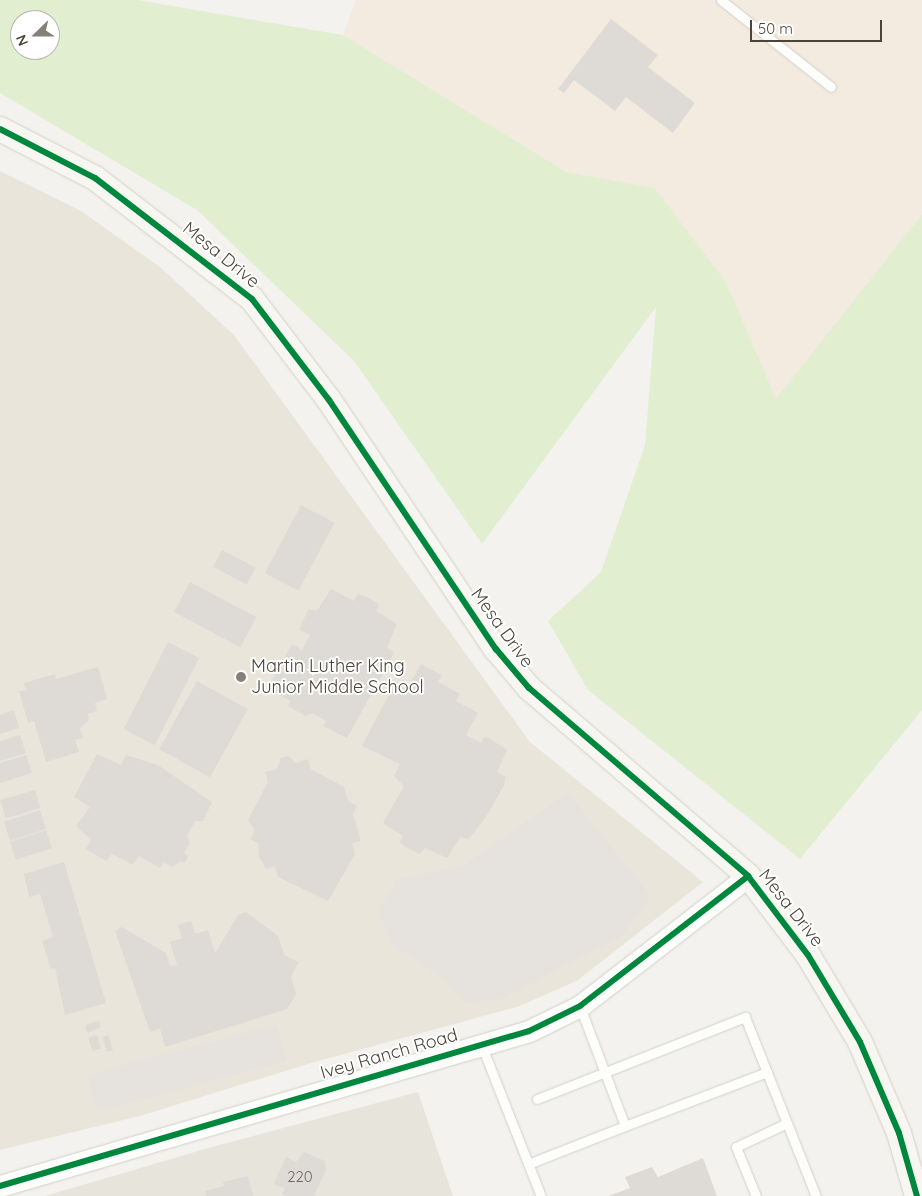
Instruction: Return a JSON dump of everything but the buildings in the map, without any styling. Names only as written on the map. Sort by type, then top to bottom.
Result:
[{"type":"main road","name":"Mesa Drive","points":[[0,129],[95,178],[252,299],[329,400],[496,649],[529,688],[748,876],[808,954],[860,1042],[899,1133],[916,1196]]},
{"type":"street","name":"Ivey Ranch Road","points":[[0,1186],[528,1031],[580,1006],[748,876]]},
{"type":"lane","points":[[721,0],[831,87]]},
{"type":"lane","points":[[580,1006],[625,1126]]},
{"type":"lane","points":[[537,1099],[745,1017],[816,1196]]},
{"type":"lane","points":[[481,1044],[541,1196]]},
{"type":"lane","points":[[528,1164],[767,1072]]},
{"type":"lane","points":[[756,1196],[736,1148],[787,1123]]},
{"type":"shaded area","points":[[356,0],[922,0],[922,214],[776,400],[726,282],[655,188],[566,172],[343,35]]},
{"type":"shaded area","name":"Martin Luther King Junior Middle School","points":[[0,171],[81,211],[160,267],[234,335],[530,742],[703,882],[578,980],[520,1006],[311,1063],[140,1116],[0,1150]]},
{"type":"shaded area","points":[[568,792],[649,894],[648,902],[621,937],[502,999],[463,1002],[439,976],[392,944],[378,911],[396,880],[464,865]]},
{"type":"shaded area","points":[[277,1024],[287,1061],[97,1112],[87,1075]]},
{"type":"shaded area","points":[[418,1092],[453,1196],[45,1196],[212,1147]]},
{"type":"green space","points":[[0,0],[137,0],[343,35],[566,172],[655,188],[726,282],[776,399],[922,214],[922,710],[800,859],[588,690],[548,621],[601,572],[645,445],[656,307],[482,544],[354,361],[197,210],[0,93]]},
{"type":"cycle path","points":[[0,129],[95,178],[252,299],[329,400],[496,649],[529,688],[748,876],[808,955],[860,1042],[899,1133],[917,1196]]},
{"type":"cycle path","points":[[0,1186],[529,1031],[580,1006],[748,876]]},
{"type":"place","name":"Martin Luther King Junior Middle School","points":[[241,677]]}]
